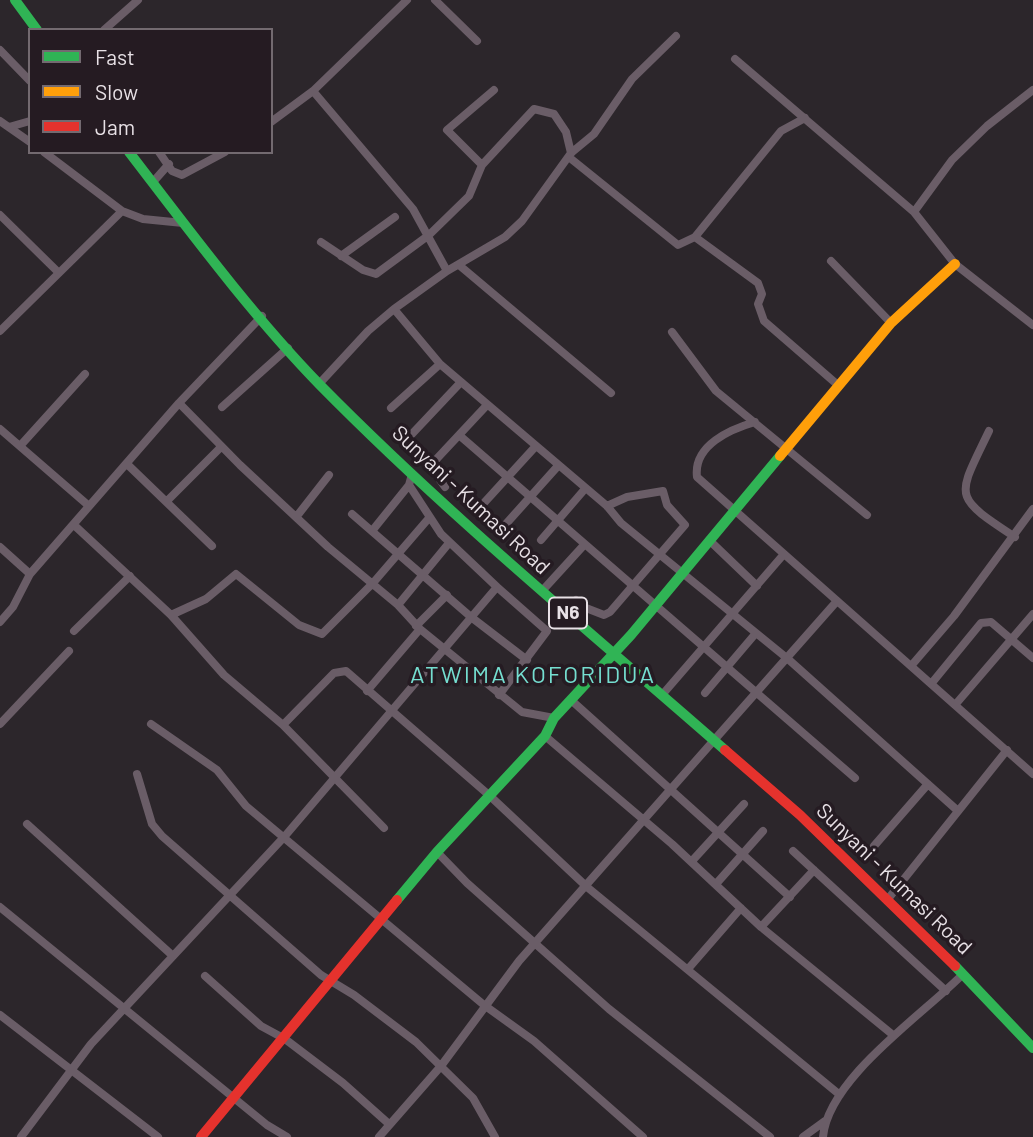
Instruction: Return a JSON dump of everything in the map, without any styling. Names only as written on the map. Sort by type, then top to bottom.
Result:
[{"type":"main road","points":[[15,0],[36,28]]},
{"type":"main road","name":"Sunyani - Kumasi Road","points":[[131,154],[183,223],[288,348],[410,479],[800,815],[888,899],[1033,1048]]},
{"type":"main road","points":[[206,1134],[437,852],[545,736],[554,718],[615,653],[681,572],[789,449],[891,323],[955,264]]},
{"type":"street","points":[[106,28],[138,0]]},
{"type":"street","points":[[273,120],[313,90],[407,0]]},
{"type":"street","points":[[435,0],[477,41]]},
{"type":"street","points":[[319,384],[368,331],[394,309],[447,271],[514,229],[532,210],[571,156],[594,134],[632,79],[676,36]]},
{"type":"street","points":[[0,50],[28,79]]},
{"type":"street","points":[[735,59],[860,169],[914,212],[955,264],[1033,325]]},
{"type":"street","points":[[313,90],[388,177],[429,235],[447,271]]},
{"type":"street","points":[[482,165],[447,130],[494,90]]},
{"type":"street","points":[[914,212],[952,160],[987,126],[1033,90]]},
{"type":"street","points":[[321,242],[372,275],[429,235],[469,196],[482,165],[534,109],[538,108],[554,114],[560,122],[571,156],[673,243],[684,243],[695,237],[781,131],[805,118]]},
{"type":"street","points":[[0,121],[28,141]]},
{"type":"street","points":[[9,127],[28,122]]},
{"type":"street","points":[[47,154],[122,211],[143,219],[183,223]]},
{"type":"street","points":[[161,154],[175,173],[182,175],[221,154]]},
{"type":"street","points":[[153,182],[169,164]]},
{"type":"street","points":[[0,331],[122,211]]},
{"type":"street","points":[[0,215],[58,273]]},
{"type":"street","points":[[341,256],[395,217]]},
{"type":"street","points":[[695,237],[758,283],[762,294],[758,304],[764,321],[839,386]]},
{"type":"street","points":[[831,261],[891,323]]},
{"type":"street","points":[[458,265],[611,393]]},
{"type":"street","points":[[394,309],[440,364],[584,490],[607,506],[681,572],[788,659],[958,811]]},
{"type":"street","points":[[0,622],[13,607],[30,574],[179,402],[262,316]]},
{"type":"street","points":[[672,331],[716,391],[867,515]]},
{"type":"street","points":[[222,407],[288,348]]},
{"type":"street","points":[[391,408],[440,364]]},
{"type":"street","points":[[20,446],[85,374]]},
{"type":"street","points":[[411,435],[461,382]]},
{"type":"street","points":[[179,402],[221,447],[328,547],[398,605],[418,628],[444,646],[522,712],[554,718]]},
{"type":"street","points":[[445,487],[430,466],[487,405]]},
{"type":"street","points":[[755,422],[732,428],[711,444],[701,458],[697,477],[1033,774]]},
{"type":"street","points":[[0,429],[89,506]]},
{"type":"street","points":[[989,432],[963,485],[965,499],[974,510],[1015,537]]},
{"type":"street","points":[[458,435],[855,778]]},
{"type":"street","points":[[167,501],[221,447]]},
{"type":"street","points":[[483,504],[535,447]]},
{"type":"street","points":[[127,464],[212,546]]},
{"type":"street","points":[[505,525],[557,467]]},
{"type":"street","points":[[297,516],[329,475]]},
{"type":"street","points":[[372,531],[410,479],[429,518],[449,543],[546,628],[546,635],[499,695]]},
{"type":"street","points":[[541,540],[584,490]]},
{"type":"street","points":[[576,600],[586,608],[604,615],[685,525],[667,505],[664,492],[627,497],[607,506]]},
{"type":"street","points":[[911,666],[1015,537],[1033,509]]},
{"type":"street","points":[[352,514],[471,617],[527,660]]},
{"type":"street","points":[[171,615],[206,599],[236,574],[299,625],[320,635],[373,583],[429,518]]},
{"type":"street","points":[[74,525],[171,615],[224,676],[283,725],[384,828]]},
{"type":"street","points":[[709,540],[757,586]]},
{"type":"street","points":[[398,605],[449,543]]},
{"type":"street","points":[[542,591],[584,545]]},
{"type":"street","points":[[0,547],[30,574]]},
{"type":"street","points":[[662,695],[784,554]]},
{"type":"street","points":[[74,631],[130,576]]},
{"type":"street","points":[[20,1137],[124,1006],[285,836],[444,646],[497,587]]},
{"type":"street","points":[[367,691],[447,595]]},
{"type":"street","points":[[379,1137],[441,1066],[484,1005],[837,601]]},
{"type":"street","points":[[955,705],[1033,614]]},
{"type":"street","points":[[931,684],[981,623],[991,622],[1033,658]]},
{"type":"street","points":[[705,693],[756,633]]},
{"type":"street","points":[[0,724],[69,651]]},
{"type":"street","points":[[283,725],[340,670],[490,796],[587,887],[840,1095]]},
{"type":"street","points":[[571,700],[790,897]]},
{"type":"street","points":[[151,724],[217,770],[246,806],[382,920],[441,965],[484,1005],[534,1041],[643,1137]]},
{"type":"street","points":[[545,736],[692,862],[761,927],[893,1035]]},
{"type":"street","points":[[888,899],[1006,750]]},
{"type":"street","points":[[137,774],[152,824],[184,857],[231,893],[331,982],[392,1022],[441,1066],[473,1098],[495,1137]]},
{"type":"street","points":[[874,846],[928,784]]},
{"type":"street","points":[[692,862],[744,804]]},
{"type":"street","points":[[27,824],[173,956]]},
{"type":"street","points":[[716,884],[763,831]]},
{"type":"street","points":[[793,850],[946,991]]},
{"type":"street","points":[[437,852],[467,883],[646,1041],[770,1137]]},
{"type":"street","points":[[761,927],[814,870]]},
{"type":"street","points":[[0,907],[287,1137]]},
{"type":"street","points":[[688,969],[741,908]]},
{"type":"street","points":[[823,1137],[825,1121],[840,1095],[893,1035],[963,974]]},
{"type":"street","points":[[205,976],[261,1027],[285,1039],[343,1083],[389,1124]]},
{"type":"street","points":[[0,1015],[34,1044],[72,1069],[158,1137]]},
{"type":"street","points":[[803,1137],[825,1121]]},
{"type":"traffic: fast","points":[[15,0],[36,28]]},
{"type":"traffic: fast","points":[[131,154],[245,301],[320,385],[468,526],[725,750]]},
{"type":"traffic: fast","points":[[397,900],[437,852],[545,736],[554,718],[631,635],[780,456]]},
{"type":"traffic: fast","points":[[955,966],[1033,1048]]},
{"type":"traffic: slow","points":[[780,456],[891,323],[955,264]]},
{"type":"traffic: jam","points":[[725,750],[800,815],[955,966]]},
{"type":"traffic: jam","points":[[201,1137],[397,900]]},
{"type":"district","name":"ATWIMA KOFORIDUA","points":[[533,675]]}]
